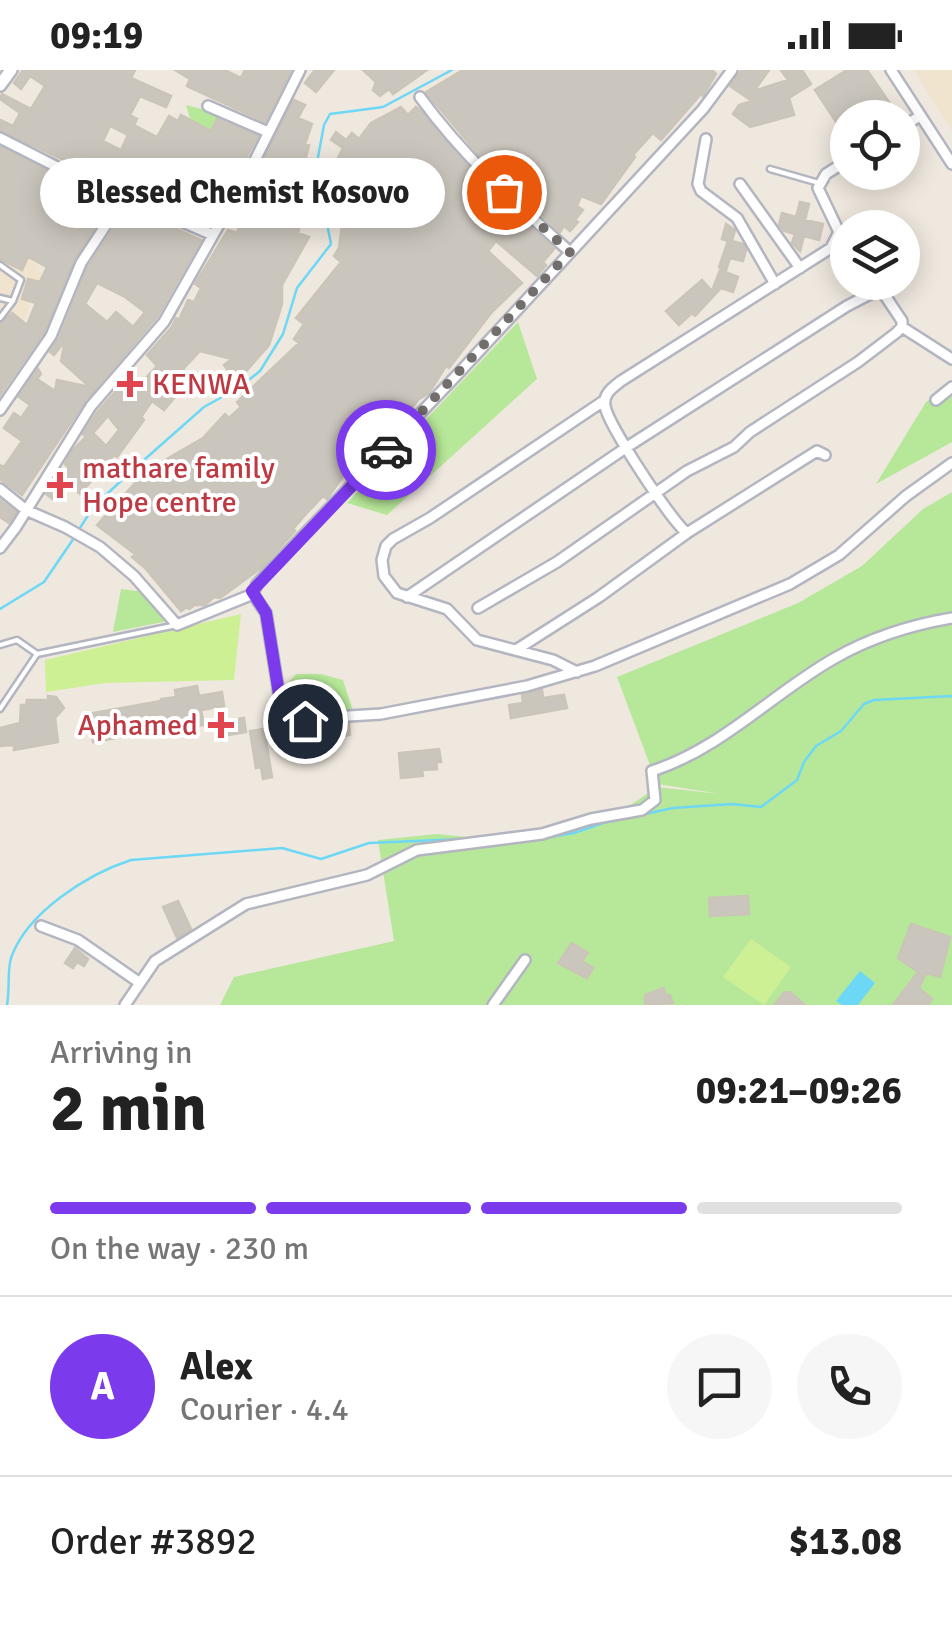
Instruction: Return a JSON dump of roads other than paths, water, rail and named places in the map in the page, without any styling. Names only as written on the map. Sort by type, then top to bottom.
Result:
[{"type":"main road","points":[[0,85],[11,70]]},
{"type":"street","points":[[0,548],[91,406],[157,332],[300,70]]},
{"type":"street","points":[[0,489],[26,510],[100,547],[134,576],[177,625],[253,594],[257,584],[703,109],[732,70]]},
{"type":"street","points":[[891,70],[910,100]]},
{"type":"street","points":[[420,97],[460,147],[570,252]]},
{"type":"street","points":[[208,106],[268,132]]},
{"type":"street","points":[[920,116],[952,164]]},
{"type":"street","points":[[0,138],[60,169],[213,235]]},
{"type":"street","points":[[706,140],[698,184],[701,191],[738,218],[774,284]]},
{"type":"street","points":[[830,171],[819,184],[830,211]]},
{"type":"street","points":[[740,184],[800,268]]},
{"type":"street","points":[[0,410],[51,336],[82,263],[126,196]]},
{"type":"street","points":[[577,672],[553,660],[477,640],[452,612],[407,598],[391,588],[383,571],[384,552],[393,538],[430,518],[604,400],[621,382],[830,249]]},
{"type":"street","points":[[407,598],[627,447],[856,300]]},
{"type":"street","points":[[888,300],[902,320],[902,327]]},
{"type":"street","points":[[902,327],[952,360]]},
{"type":"street","points":[[478,608],[557,562],[687,472],[734,447],[902,327]]},
{"type":"street","points":[[936,400],[952,387]]},
{"type":"street","points":[[604,400],[607,413],[627,447],[687,533]]},
{"type":"street","points":[[515,651],[687,533],[817,451],[825,456]]},
{"type":"street","points":[[253,594],[266,613],[280,700],[305,721],[380,714],[510,690],[577,672],[741,608],[790,584],[839,555],[906,496],[952,464]]},
{"type":"street","points":[[125,1005],[156,962],[246,904],[367,874],[418,850],[542,834],[591,819],[642,810],[656,795],[652,771],[710,743],[834,658],[892,632],[952,618]]},
{"type":"street","points":[[41,926],[78,940],[140,983]]},
{"type":"street","points":[[493,1005],[525,960]]},
{"type":"lane","points":[[770,169],[819,184]]},
{"type":"lane","points":[[0,264],[22,280],[0,318]]},
{"type":"lane","points":[[0,298],[13,301]]},
{"type":"lane","points":[[0,710],[37,654],[177,625]]},
{"type":"lane","points":[[0,645],[17,640],[37,654]]},
{"type":"water","points":[[860,971],[875,983],[858,1005],[842,1005],[836,1001]]},
{"type":"waterway","points":[[78,531],[94,506],[204,407],[260,371],[283,334],[297,288],[331,244],[316,168],[324,125],[330,114],[383,107],[452,70]]},
{"type":"waterway","points":[[0,609],[44,582],[74,538]]},
{"type":"waterway","points":[[544,838],[673,808],[732,804],[761,807],[797,780],[816,746],[841,731],[864,704],[874,700],[952,696]]},
{"type":"waterway","points":[[7,1005],[11,958],[30,925],[78,885],[114,866],[131,860],[282,848],[321,859],[369,843],[462,839]]},
{"type":"waterway","points":[[495,844],[512,842]]},
{"type":"place","name":"Blessed Chemist Kosovo","points":[[504,192]]},
{"type":"place","name":"KENWA","points":[[130,384]]},
{"type":"place","name":"mathare family Hope centre","points":[[60,485]]},
{"type":"place","name":"Aphamed","points":[[221,725]]}]
